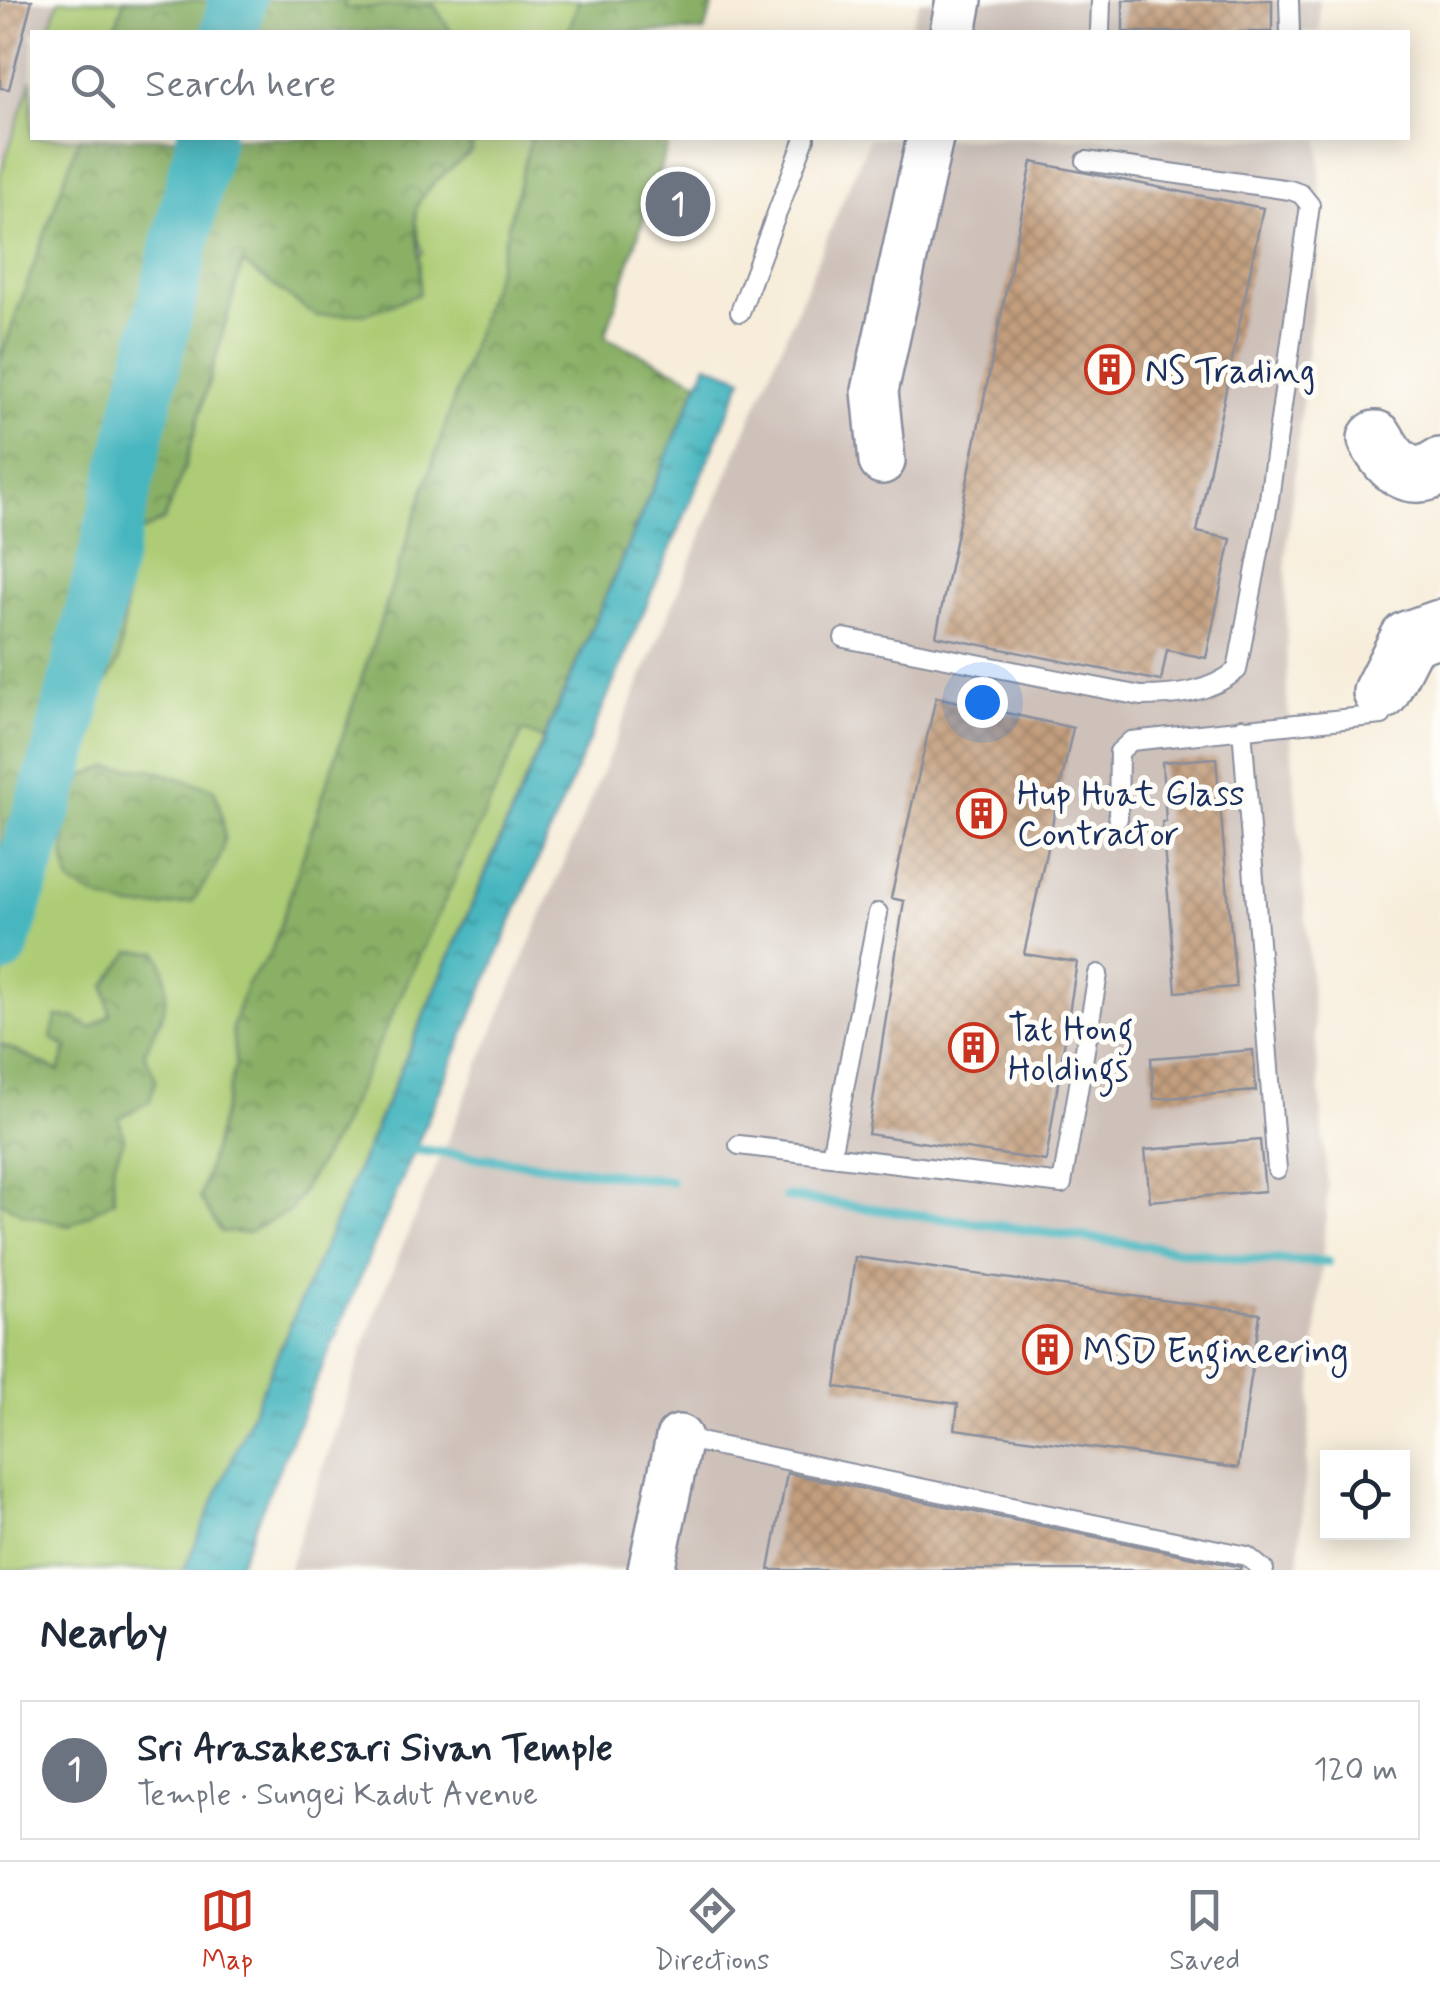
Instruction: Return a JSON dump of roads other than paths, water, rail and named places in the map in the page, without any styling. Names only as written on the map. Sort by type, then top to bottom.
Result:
[{"type":"main road","points":[[1376,439],[1390,464],[1400,471],[1416,473],[1440,466]]},
{"type":"main road","points":[[1382,704],[1408,639],[1440,628]]},
{"type":"street","points":[[952,30],[960,0]]},
{"type":"street","points":[[882,461],[875,391],[930,140]]},
{"type":"street","points":[[651,1570],[679,1438]]},
{"type":"lane","points":[[1100,30],[1101,0]]},
{"type":"lane","points":[[1289,0],[1290,30]]},
{"type":"lane","points":[[740,312],[805,140]]},
{"type":"lane","points":[[844,638],[1141,696],[1174,696],[1220,684],[1237,670],[1243,657],[1269,499],[1310,205],[1301,194],[1290,190],[1086,161]]},
{"type":"lane","points":[[1118,818],[1119,752],[1131,742],[1382,704]]},
{"type":"lane","points":[[1242,728],[1277,1169]]},
{"type":"lane","points":[[831,1156],[878,913]]},
{"type":"lane","points":[[739,1144],[1062,1184],[1067,1176],[1098,974]]},
{"type":"lane","points":[[679,1438],[1247,1556],[1264,1570]]},
{"type":"water","points":[[707,364],[743,378],[236,1570],[184,1570]]},
{"type":"waterway","points":[[230,30],[237,0]]},
{"type":"waterway","points":[[0,946],[61,752],[205,140]]},
{"type":"waterway","points":[[403,1148],[670,1181]]},
{"type":"waterway","points":[[786,1197],[1241,1259],[1328,1262]]},
{"type":"place","name":"Sri Arasakesari Sivan Temple","points":[[678,204]]},
{"type":"place","name":"NS Trading","points":[[1110,370]]},
{"type":"place","name":"Hup Huat Glass Contractor","points":[[982,813]]},
{"type":"place","name":"Tat Hong Holdings","points":[[973,1048]]},
{"type":"place","name":"MSD Engineering","points":[[1048,1350]]}]
